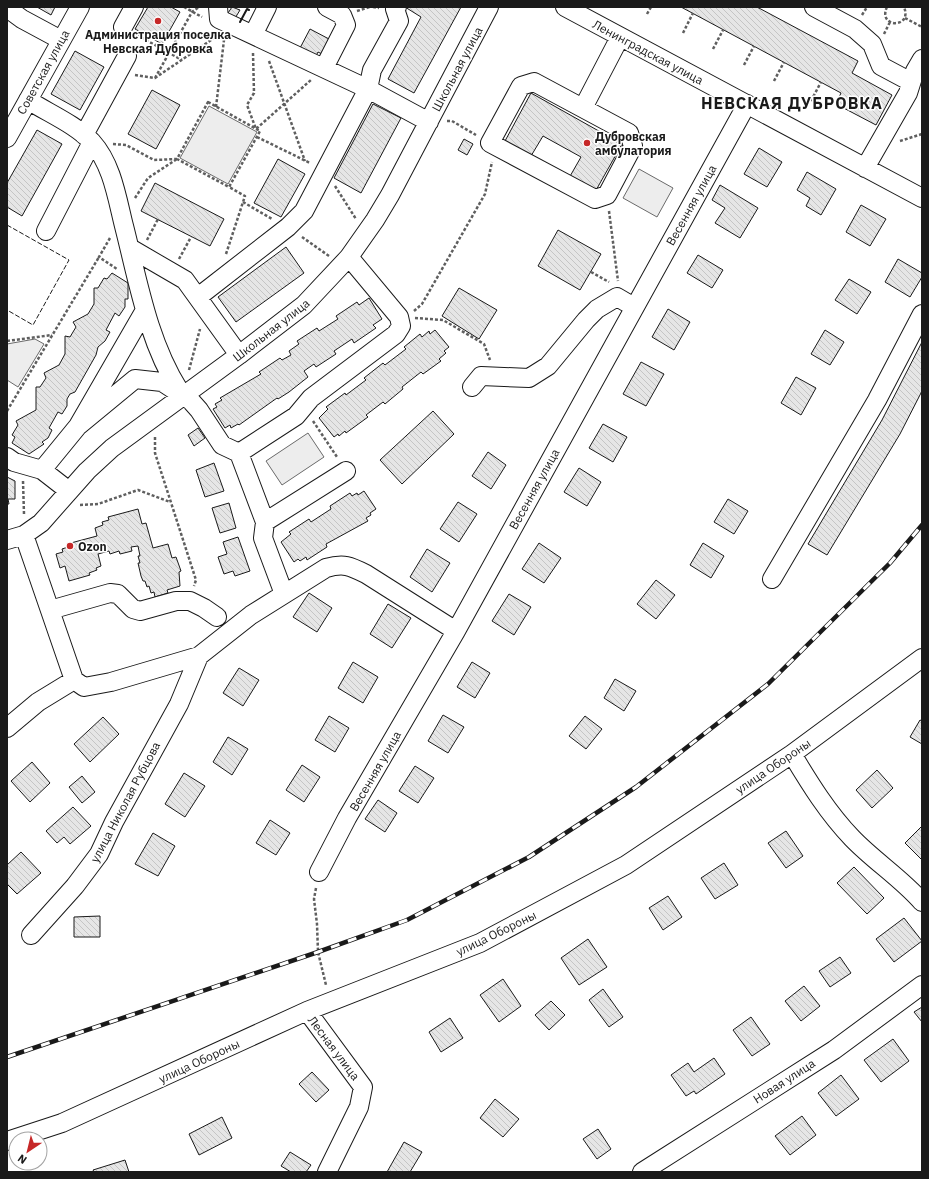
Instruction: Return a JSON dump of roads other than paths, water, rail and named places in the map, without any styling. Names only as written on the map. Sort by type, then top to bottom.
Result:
[{"type":"street","name":"Советская улица","points":[[7,138],[80,7]]},
{"type":"street","points":[[123,27],[134,7]]},
{"type":"street","points":[[218,7],[220,20],[253,43],[324,68],[368,89],[429,122]]},
{"type":"street","points":[[324,68],[346,25],[342,15],[327,7]]},
{"type":"street","points":[[202,302],[216,283],[288,228],[304,210],[368,89],[372,70],[399,21],[395,9],[397,7]]},
{"type":"street","name":"Школьная улица","points":[[7,540],[24,535],[74,498],[87,471],[112,448],[182,395],[239,356],[304,305],[349,257],[379,214],[489,7]]},
{"type":"street","name":"Ленинградская улица","points":[[565,7],[922,198]]},
{"type":"street","points":[[814,7],[855,29],[872,44],[881,66],[911,82]]},
{"type":"street","points":[[7,8],[22,19],[62,40]]},
{"type":"street","points":[[253,43],[262,9]]},
{"type":"street","points":[[583,108],[620,36]]},
{"type":"street","points":[[46,231],[118,72],[127,56]]},
{"type":"street","points":[[865,168],[908,93],[915,71],[922,59]]},
{"type":"street","points":[[534,82],[583,108],[629,133],[633,146],[607,195],[594,199],[490,143],[521,86],[534,82]]},
{"type":"street","points":[[28,100],[88,138],[105,163],[115,186],[122,218],[135,251],[146,310],[167,371],[182,395]]},
{"type":"street","name":"Весенняя улица","points":[[319,872],[351,811],[456,631],[747,104]]},
{"type":"street","points":[[135,251],[185,280],[239,356]]},
{"type":"street","points":[[239,453],[296,416],[311,398],[396,334],[401,326],[399,317],[349,257]]},
{"type":"street","points":[[472,387],[481,376],[529,378],[548,366],[597,309],[617,297],[634,307]]},
{"type":"street","points":[[42,470],[78,426],[146,310]]},
{"type":"street","points":[[772,579],[877,400],[922,314]]},
{"type":"street","points":[[122,351],[135,380]]},
{"type":"street","points":[[78,426],[135,380],[162,382],[182,395],[199,410],[222,445],[239,453],[265,522],[263,538],[284,594]]},
{"type":"street","points":[[7,457],[14,462],[42,470],[74,498]]},
{"type":"street","points":[[265,522],[346,471]]},
{"type":"street","points":[[24,535],[74,680],[84,687],[105,683],[199,656],[251,615],[326,568],[340,564],[352,567],[366,574],[456,631]]},
{"type":"street","points":[[50,610],[110,592],[118,594],[133,609],[140,611],[176,601],[190,600],[217,618]]},
{"type":"street","name":"улица Николая Рубцова","points":[[31,935],[76,886],[99,854],[114,822],[178,704],[199,656]]},
{"type":"street","name":"улица Обороны","points":[[7,1141],[62,1123],[307,1011],[480,943],[612,872],[792,754],[922,658]]},
{"type":"street","points":[[7,728],[38,702],[74,680]]},
{"type":"street","points":[[792,754],[817,796],[853,839],[908,886],[922,902]]},
{"type":"street","name":"Новая улица","points":[[642,1172],[834,1050],[922,985]]},
{"type":"street","name":"Лесная улица","points":[[307,1011],[363,1087],[359,1107],[327,1172]]},
{"type":"railway","points":[[7,1057],[318,952],[407,920],[529,857],[636,787],[768,684],[890,563],[922,525]]},
{"type":"place","name":"Администрация поселка Невская Дубровка","points":[[158,21]]},
{"type":"place","name":"Дубровская амбулатория","points":[[587,143]]},
{"type":"place","name":"Ozon","points":[[70,546]]},
{"type":"district","name":"НЕВСКАЯ ДУБРОВКА","points":[[792,103]]}]
